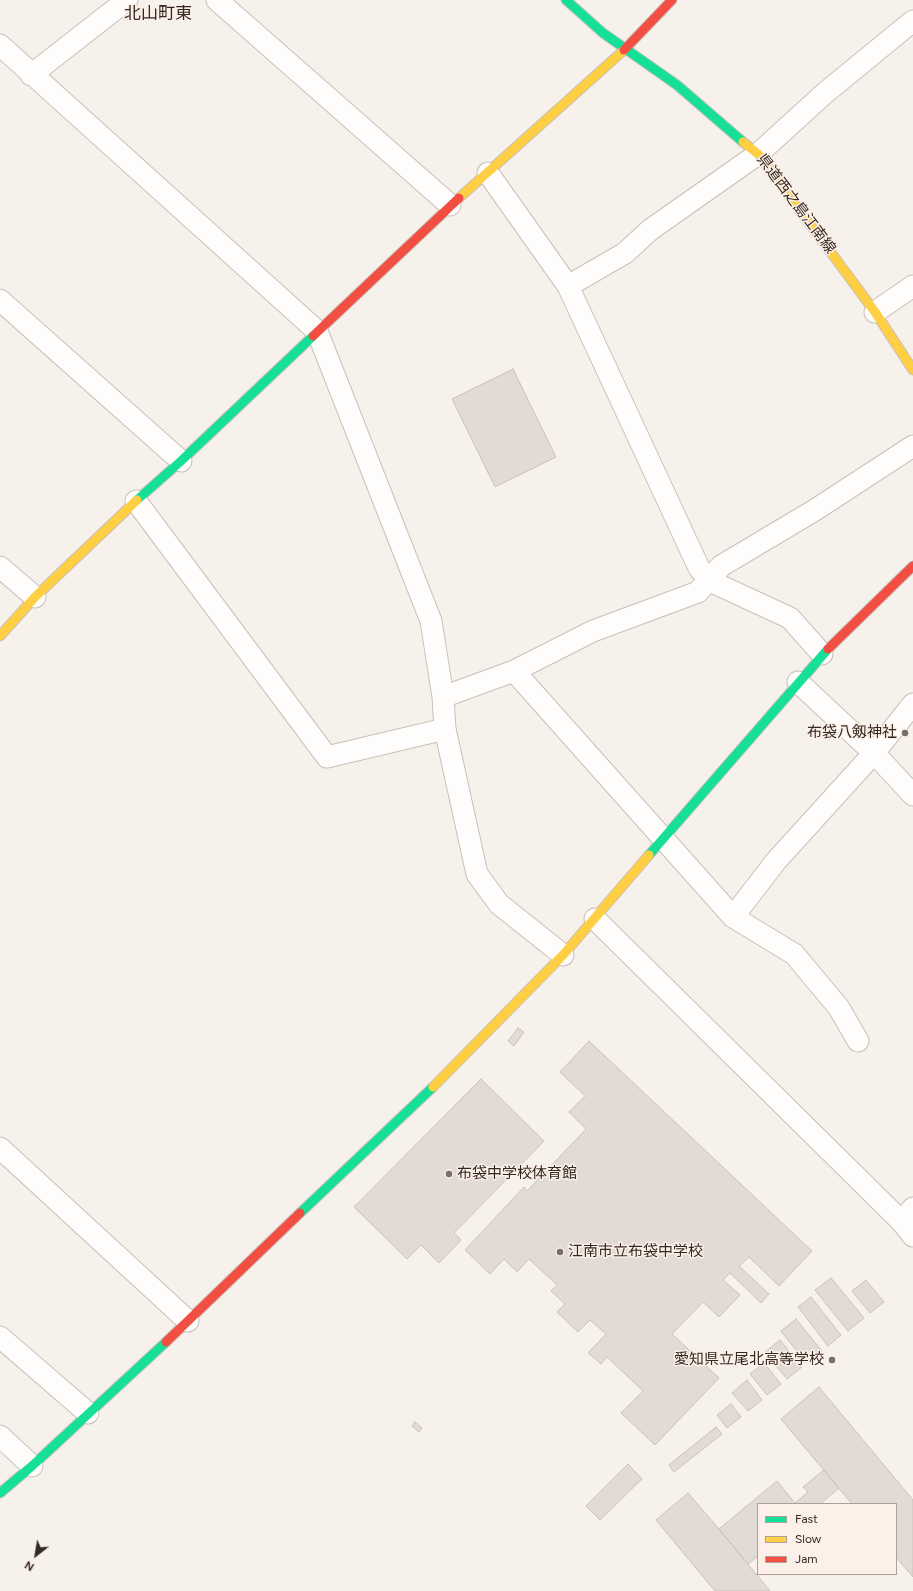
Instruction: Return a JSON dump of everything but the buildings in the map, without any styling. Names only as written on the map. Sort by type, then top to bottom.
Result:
[{"type":"street","points":[[31,75],[127,0]]},
{"type":"street","points":[[217,0],[450,205]]},
{"type":"street","name":"県道西之島江南線","points":[[566,0],[603,33],[677,85],[758,154],[875,312],[913,370]]},
{"type":"street","points":[[0,636],[34,597],[181,461],[450,205],[488,173],[626,48],[672,0]]},
{"type":"street","points":[[568,286],[625,253],[650,230],[758,154],[825,93],[913,21]]},
{"type":"street","points":[[0,46],[317,331],[431,621],[443,697],[445,730],[477,874],[499,904],[563,955]]},
{"type":"street","points":[[488,173],[568,286],[700,568],[710,581],[790,618],[822,654]]},
{"type":"street","points":[[875,312],[913,286]]},
{"type":"street","points":[[0,300],[181,461]]},
{"type":"street","points":[[443,697],[514,671],[593,631],[698,592],[710,581],[721,566],[815,510],[913,446]]},
{"type":"street","points":[[136,501],[327,757],[445,730]]},
{"type":"street","points":[[0,1492],[32,1466],[188,1321],[465,1056],[563,955],[595,919],[822,654],[913,566]]},
{"type":"street","points":[[0,567],[34,597]]},
{"type":"street","points":[[514,671],[662,840],[733,917],[794,954],[839,1008],[858,1041]]},
{"type":"street","points":[[798,682],[874,754],[913,795]]},
{"type":"street","points":[[733,917],[776,861],[874,754],[913,704]]},
{"type":"street","points":[[595,919],[909,1222]]},
{"type":"street","points":[[0,1148],[188,1321]]},
{"type":"street","points":[[0,1337],[88,1413]]},
{"type":"street","points":[[0,1436],[32,1466]]},
{"type":"traffic: fast","points":[[566,0],[603,33],[677,85],[743,142]]},
{"type":"traffic: fast","points":[[137,500],[181,461],[313,336]]},
{"type":"traffic: fast","points":[[649,855],[828,649]]},
{"type":"traffic: fast","points":[[300,1213],[433,1087]]},
{"type":"traffic: fast","points":[[0,1493],[32,1466],[166,1342]]},
{"type":"traffic: slow","points":[[459,198],[624,50]]},
{"type":"traffic: slow","points":[[743,142],[758,154],[875,312],[913,370]]},
{"type":"traffic: slow","points":[[0,636],[35,597],[137,500]]},
{"type":"traffic: slow","points":[[433,1087],[563,955],[649,855]]},
{"type":"traffic: jam","points":[[624,50],[672,0]]},
{"type":"traffic: jam","points":[[313,336],[459,198]]},
{"type":"traffic: jam","points":[[828,649],[913,566]]},
{"type":"traffic: jam","points":[[166,1342],[300,1213]]},
{"type":"place","name":"布袋八剱神社","points":[[905,733]]},
{"type":"place","name":"布袋中学校体育館","points":[[449,1174]]},
{"type":"place","name":"江南市立布袋中学校","points":[[560,1252]]},
{"type":"place","name":"愛知県立尾北高等学校","points":[[832,1360]]},
{"type":"district","name":"北山町東","points":[[158,14]]}]
